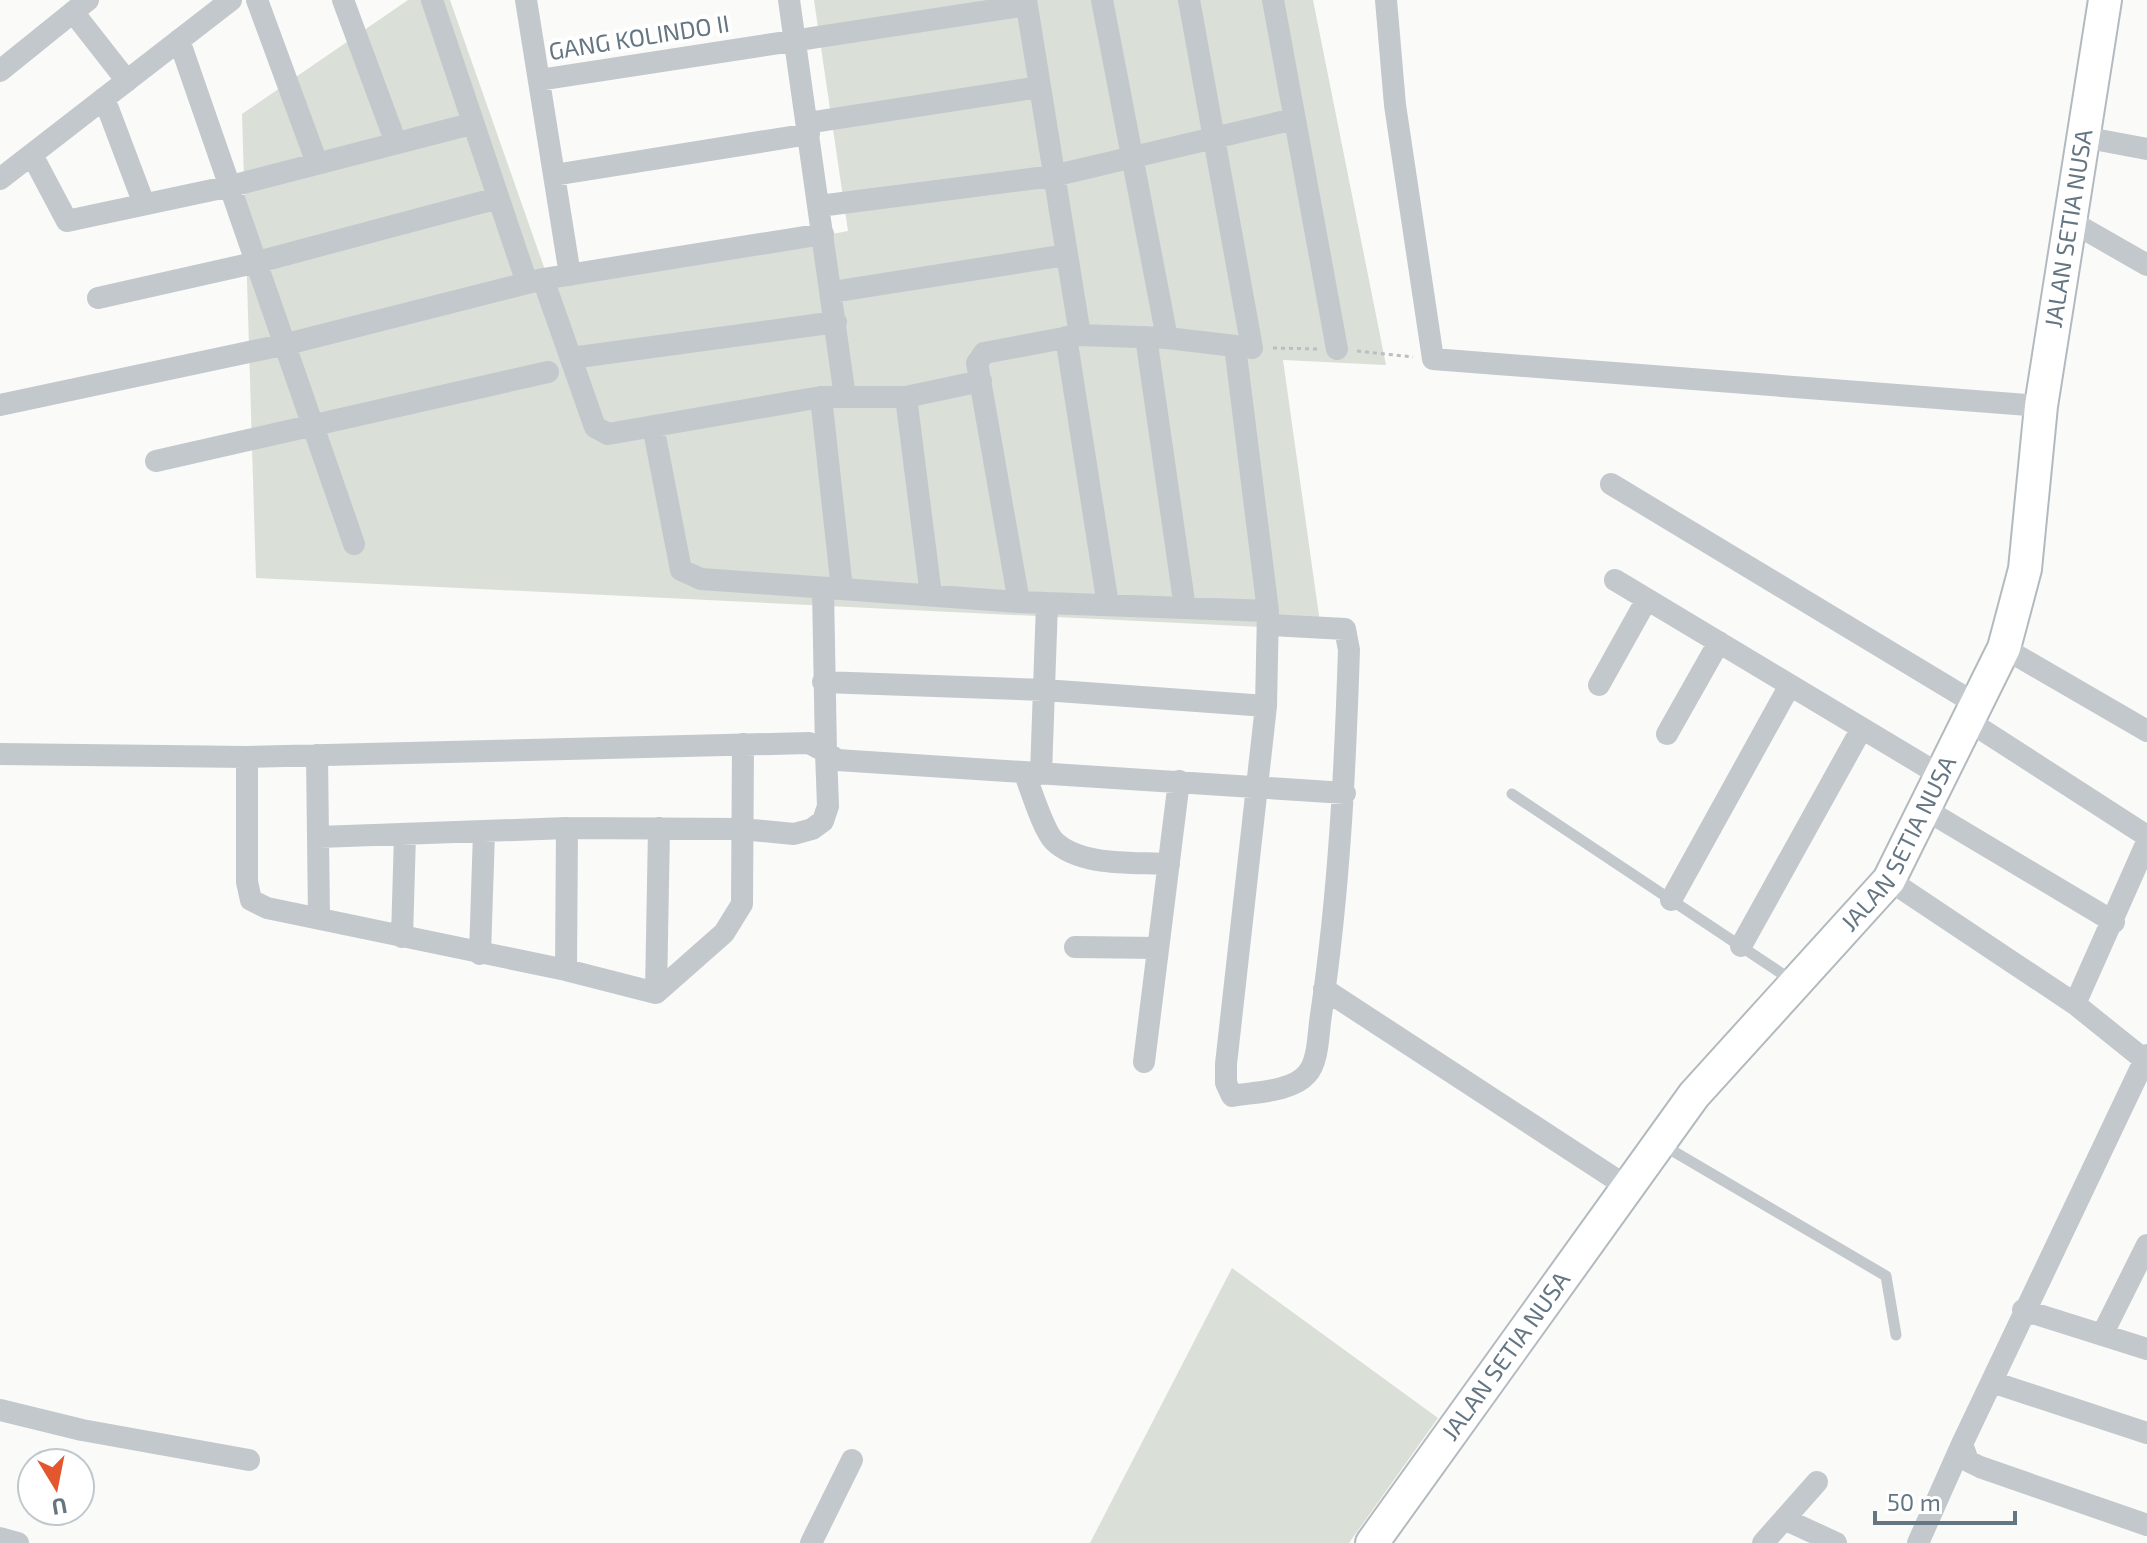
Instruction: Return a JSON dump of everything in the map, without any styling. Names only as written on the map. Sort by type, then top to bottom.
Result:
[{"type":"street","points":[[0,179],[231,0]]},
{"type":"street","points":[[257,0],[317,163]]},
{"type":"street","points":[[343,0],[396,143]]},
{"type":"street","points":[[432,0],[498,198],[571,358],[595,427],[608,434],[821,397],[906,397],[981,381]]},
{"type":"street","points":[[526,0],[570,275]]},
{"type":"street","points":[[789,0],[845,397]]},
{"type":"street","points":[[1102,0],[1132,158],[1156,337],[1185,608]]},
{"type":"street","points":[[1189,0],[1252,348]]},
{"type":"street","points":[[1273,0],[1337,349]]},
{"type":"street","points":[[1386,0],[1395,105],[1433,359],[2041,406]]},
{"type":"street","name":"JALAN SETIA NUSA","points":[[1372,1543],[1694,1095],[1889,880],[2004,648],[2025,569],[2041,406],[2105,0]]},
{"type":"street","points":[[1026,2],[1066,255],[1073,336],[1108,605]]},
{"type":"street","name":"GANG KOLINDO II","points":[[539,80],[1026,2]]},
{"type":"street","points":[[0,71],[80,6],[127,81]]},
{"type":"street","points":[[179,40],[354,544]]},
{"type":"street","points":[[554,175],[1040,87]]},
{"type":"street","points":[[104,98],[144,204]]},
{"type":"street","points":[[819,206],[1053,176],[1294,119]]},
{"type":"street","points":[[32,155],[67,221],[231,186],[471,124]]},
{"type":"street","points":[[2083,137],[2147,149]]},
{"type":"street","points":[[98,298],[258,262],[498,198]]},
{"type":"street","points":[[2072,222],[2147,265]]},
{"type":"street","points":[[0,405],[287,344],[535,281],[823,234]]},
{"type":"street","points":[[832,292],[1066,255]]},
{"type":"street","points":[[571,358],[836,322]]},
{"type":"street","points":[[653,426],[681,570],[701,579],[1019,602],[1185,608],[1268,618],[1345,629],[1349,650],[1345,793],[1324,989],[1314,1057],[1308,1074],[1291,1085],[1232,1096],[1226,1083],[1259,788],[1266,706],[1268,618],[1235,346],[1156,337],[1073,336],[984,353],[977,363],[1019,602]]},
{"type":"street","points":[[156,461],[548,372]]},
{"type":"street","points":[[319,837],[567,828],[742,829],[794,834],[812,829],[823,821],[828,806],[823,682],[832,589],[821,397]]},
{"type":"street","points":[[906,397],[931,595]]},
{"type":"street","points":[[1611,484],[1972,712],[2147,836]]},
{"type":"street","points":[[1615,580],[1940,775]]},
{"type":"street","points":[[1599,685],[1647,599]]},
{"type":"street","points":[[1047,603],[1044,690],[1032,773],[1052,840],[1072,852],[1100,860],[1169,864]]},
{"type":"street","points":[[1667,734],[1719,642]]},
{"type":"street","points":[[2004,648],[2147,731]]},
{"type":"street","points":[[823,682],[1044,690],[1266,706]]},
{"type":"street","points":[[1671,900],[1790,685]]},
{"type":"street","points":[[1741,946],[1862,728]]},
{"type":"street","points":[[0,754],[247,757],[809,743],[819,745],[837,760],[1345,793]]},
{"type":"street","points":[[656,993],[724,933],[742,904],[743,744]]},
{"type":"street","points":[[317,755],[319,918]]},
{"type":"street","points":[[247,757],[247,882],[251,900],[267,908],[566,970],[656,993]]},
{"type":"street","points":[[1144,1062],[1179,781]]},
{"type":"street","points":[[1923,808],[2114,922]]},
{"type":"street","points":[[566,970],[567,828]]},
{"type":"street","points":[[656,993],[659,828]]},
{"type":"street","points":[[480,954],[484,832]]},
{"type":"street","points":[[402,937],[405,835]]},
{"type":"street","points":[[2075,1004],[2147,842]]},
{"type":"street","points":[[1889,880],[2075,1004],[2146,1059],[2023,1310],[1918,1543]]},
{"type":"street","points":[[1075,947],[1158,948]]},
{"type":"street","points":[[1324,989],[1629,1188]]},
{"type":"street","points":[[2102,1335],[2147,1245]]},
{"type":"street","points":[[2023,1310],[2147,1349]]},
{"type":"street","points":[[1992,1382],[2147,1433]]},
{"type":"street","points":[[0,1410],[82,1430],[249,1460]]},
{"type":"street","points":[[1962,1444],[1968,1461],[1980,1467],[2147,1525]]},
{"type":"street","points":[[811,1543],[852,1460]]},
{"type":"street","points":[[1763,1543],[1817,1482]]},
{"type":"street","points":[[1784,1519],[1836,1543]]},
{"type":"street","points":[[0,1538],[18,1543]]},
{"type":"lane","points":[[1512,794],[1797,984]]},
{"type":"lane","points":[[1660,1143],[1886,1276],[1896,1335]]},
{"type":"path","points":[[1252,348],[1337,349],[1433,359]]},
{"type":"shaded area","points":[[408,0],[450,0],[551,287],[848,231],[814,0],[1313,0],[1386,365],[1283,360],[1321,630],[256,578],[242,114]]},
{"type":"shaded area","points":[[1232,1268],[1438,1418],[1349,1543],[1090,1543]]}]
